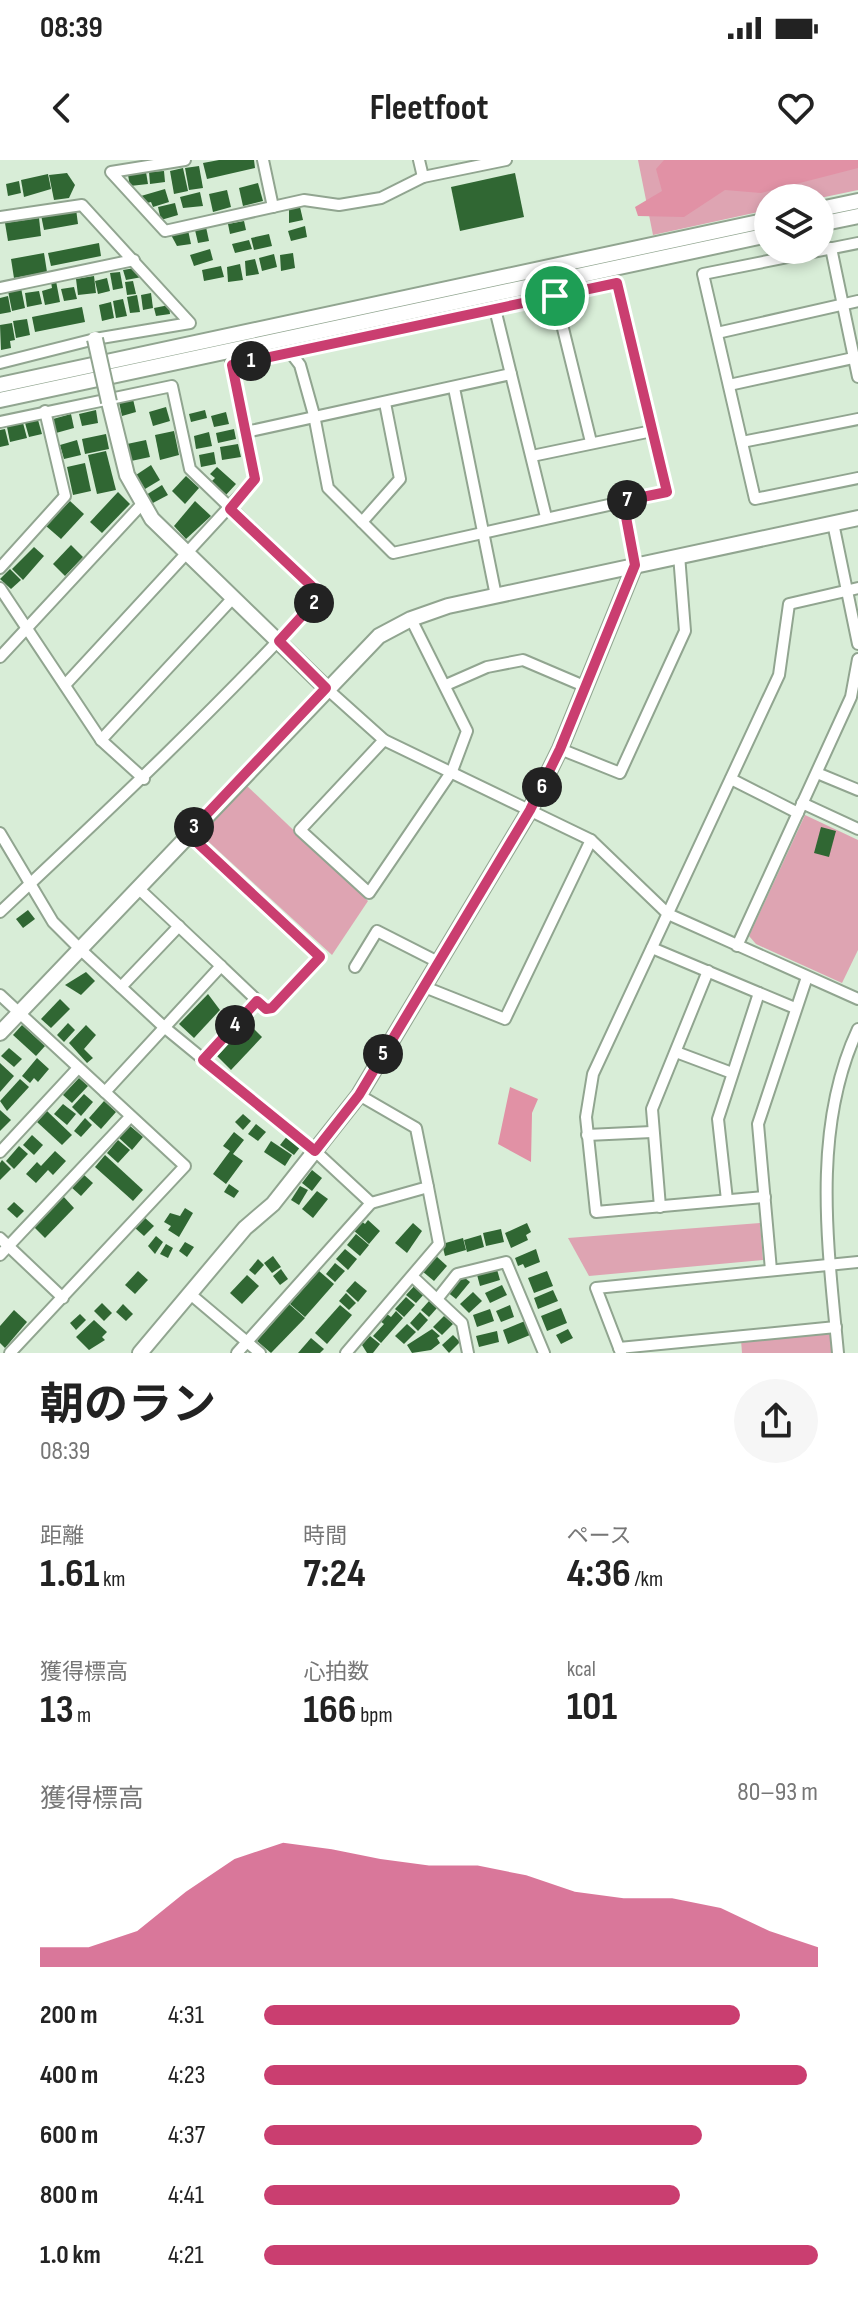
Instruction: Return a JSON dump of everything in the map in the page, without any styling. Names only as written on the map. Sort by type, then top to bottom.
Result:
[{"type":"street","points":[[185,160],[111,172],[165,231],[304,200],[339,205],[381,198],[423,177],[506,160]]},
{"type":"street","points":[[263,160],[273,207]]},
{"type":"street","points":[[419,160],[423,177]]},
{"type":"street","points":[[834,206],[858,201]]},
{"type":"street","points":[[0,217],[82,205],[190,323],[95,339],[0,363]]},
{"type":"street","points":[[834,221],[858,216]]},
{"type":"street","points":[[0,385],[754,223]]},
{"type":"street","points":[[0,400],[231,358],[754,238]]},
{"type":"street","points":[[834,247],[858,243]]},
{"type":"street","points":[[0,288],[134,260]]},
{"type":"street","points":[[834,262],[858,377]]},
{"type":"street","points":[[754,264],[703,274],[755,499],[858,478]]},
{"type":"street","points":[[231,358],[290,352],[617,283],[667,492],[393,553],[328,488],[314,415],[300,365],[290,352]]},
{"type":"street","points":[[555,296],[591,442]]},
{"type":"street","points":[[717,333],[858,301]]},
{"type":"street","points":[[495,309],[546,517]]},
{"type":"street","points":[[95,339],[127,475],[142,504],[187,555],[232,599],[384,740],[591,840],[668,914],[858,999]]},
{"type":"street","points":[[65,685],[255,479],[231,358]]},
{"type":"street","points":[[729,385],[856,358]]},
{"type":"street","points":[[246,432],[511,374]]},
{"type":"street","points":[[0,422],[45,411],[109,402],[172,386],[190,469],[321,595],[144,779],[86,828],[0,912]]},
{"type":"street","points":[[454,388],[496,596]]},
{"type":"street","points":[[362,522],[400,479],[385,403]]},
{"type":"street","points":[[0,568],[65,496],[45,411]]},
{"type":"street","points":[[742,442],[858,419]]},
{"type":"street","points":[[532,456],[652,431]]},
{"type":"street","points":[[140,1353],[245,1228],[273,1204],[359,1095],[436,961],[530,810],[560,749],[635,565],[623,501]]},
{"type":"street","points":[[0,657],[142,504]]},
{"type":"street","points":[[0,1033],[326,688],[379,636],[411,619],[448,606],[858,518]]},
{"type":"street","points":[[833,523],[854,589],[858,644]]},
{"type":"street","points":[[560,749],[620,773],[685,631],[679,555]]},
{"type":"street","points":[[0,588],[101,740],[144,779]]},
{"type":"street","points":[[765,1197],[596,1212],[586,1117],[593,1074],[779,675],[789,604],[854,589]]},
{"type":"street","points":[[101,740],[232,599]]},
{"type":"street","points":[[384,740],[300,830],[369,893],[452,771],[467,731],[411,619]]},
{"type":"street","points":[[737,946],[851,697],[858,659]]},
{"type":"street","points":[[446,685],[487,667],[523,660],[584,686]]},
{"type":"street","points":[[817,773],[858,790]]},
{"type":"street","points":[[731,779],[858,829]]},
{"type":"street","points":[[0,833],[53,922],[80,949],[164,1027],[315,1151],[371,1203]]},
{"type":"street","points":[[138,888],[266,1009],[272,1008],[320,957],[188,834]]},
{"type":"street","points":[[422,986],[505,1019],[591,840]]},
{"type":"street","points":[[121,987],[179,926]]},
{"type":"street","points":[[355,967],[377,931],[436,961]]},
{"type":"street","points":[[652,948],[795,1008]]},
{"type":"street","points":[[105,1092],[221,966]]},
{"type":"street","points":[[660,1207],[652,1109],[708,971]]},
{"type":"street","points":[[771,1270],[758,1124],[807,977]]},
{"type":"street","points":[[727,1200],[718,1119],[759,993]]},
{"type":"street","points":[[0,995],[185,1166],[10,1353]]},
{"type":"street","points":[[203,1060],[257,1001]]},
{"type":"street","points":[[838,1353],[825,1195],[836,1097],[858,1029]]},
{"type":"street","points":[[676,1052],[732,1073]]},
{"type":"street","points":[[0,1152],[78,1068]]},
{"type":"street","points":[[349,1352],[439,1244],[416,1128],[359,1095]]},
{"type":"street","points":[[0,1255],[4,1242],[130,1117]]},
{"type":"street","points":[[587,1135],[652,1132]]},
{"type":"street","points":[[237,1353],[371,1203],[428,1187]]},
{"type":"street","points":[[4,1242],[63,1298]]},
{"type":"street","points":[[438,1298],[457,1274],[506,1262],[544,1353]]},
{"type":"street","points":[[836,1327],[620,1350],[596,1288],[858,1262]]},
{"type":"street","points":[[413,1277],[462,1323],[468,1353]]},
{"type":"street","points":[[189,1293],[260,1353]]},
{"type":"shaded area","points":[[638,160],[858,160],[858,190],[834,195],[834,184],[754,184],[754,213],[653,235]]},
{"type":"shaded area","points":[[664,160],[858,160],[858,168],[796,184],[754,184],[754,192],[725,190],[684,217],[638,216],[635,207],[662,191],[656,169]]},
{"type":"shaded area","points":[[245,784],[368,901],[332,955],[199,833]]},
{"type":"shaded area","points":[[805,815],[858,840],[858,950],[842,983],[756,944],[749,936]]},
{"type":"shaded area","points":[[510,1087],[538,1099],[532,1113],[531,1162],[498,1144]]},
{"type":"shaded area","points":[[760,1223],[763,1260],[589,1276],[568,1238]]},
{"type":"shaded area","points":[[831,1334],[831,1353],[742,1353],[741,1340]]},
{"type":"building","points":[[254,160],[255,168],[207,179],[203,163]]},
{"type":"building","points":[[199,166],[203,188],[189,190],[185,168]]},
{"type":"building","points":[[183,168],[188,191],[174,194],[170,171]]},
{"type":"building","points":[[164,171],[165,182],[150,184],[149,172]]},
{"type":"building","points":[[146,172],[148,184],[130,186],[128,175]]},
{"type":"building","points":[[67,173],[75,185],[69,198],[54,200],[49,175]]},
{"type":"building","points":[[515,173],[524,217],[460,231],[451,187]]},
{"type":"building","points":[[48,174],[51,189],[24,197],[21,180]]},
{"type":"building","points":[[19,181],[21,193],[8,196],[6,184]]},
{"type":"building","points":[[258,183],[263,201],[243,206],[239,188]]},
{"type":"building","points":[[165,189],[169,202],[153,207],[151,202],[143,204],[141,196]]},
{"type":"building","points":[[227,190],[231,207],[213,212],[209,194]]},
{"type":"building","points":[[200,192],[203,206],[183,208],[180,197]]},
{"type":"building","points":[[175,203],[178,215],[161,220],[158,207]]},
{"type":"building","points":[[300,207],[303,220],[289,223],[289,209]]},
{"type":"building","points":[[76,209],[78,224],[44,230],[41,215]]},
{"type":"building","points":[[39,218],[41,236],[8,241],[5,223]]},
{"type":"building","points":[[244,221],[246,230],[230,234],[228,224]]},
{"type":"building","points":[[305,226],[307,237],[291,241],[288,231]]},
{"type":"building","points":[[206,227],[209,241],[198,243],[195,230]]},
{"type":"building","points":[[188,230],[191,244],[177,246],[170,233]]},
{"type":"building","points":[[269,234],[272,246],[254,250],[251,238]]},
{"type":"building","points":[[249,240],[252,249],[235,253],[232,244]]},
{"type":"building","points":[[99,243],[101,256],[51,266],[48,253]]},
{"type":"building","points":[[210,249],[213,260],[194,266],[190,255]]},
{"type":"building","points":[[44,253],[47,272],[14,278],[11,259]]},
{"type":"building","points":[[293,253],[295,268],[281,271],[280,255]]},
{"type":"building","points":[[274,254],[277,267],[262,271],[259,258]]},
{"type":"building","points":[[255,259],[259,274],[246,276],[245,261]]},
{"type":"building","points":[[240,264],[243,280],[228,282],[227,267]]},
{"type":"building","points":[[221,266],[224,277],[204,281],[202,270]]},
{"type":"building","points":[[135,268],[142,277],[126,280],[123,270]]},
{"type":"building","points":[[120,272],[123,288],[113,290],[110,273]]},
{"type":"building","points":[[94,276],[96,293],[78,295],[76,279]]},
{"type":"building","points":[[107,278],[110,291],[98,294],[95,281]]},
{"type":"building","points":[[56,281],[60,302],[45,305],[42,291],[52,288],[51,282]]},
{"type":"building","points":[[133,281],[136,294],[127,295],[125,282]]},
{"type":"building","points":[[74,287],[77,299],[64,301],[61,289]]},
{"type":"building","points":[[21,288],[25,308],[12,311],[8,291]]},
{"type":"building","points":[[39,291],[42,304],[27,307],[25,293]]},
{"type":"building","points":[[151,293],[153,308],[143,310],[141,295]]},
{"type":"building","points":[[137,295],[140,312],[130,313],[127,297]]},
{"type":"building","points":[[8,296],[11,312],[0,314],[0,298]]},
{"type":"building","points":[[123,299],[127,316],[116,318],[113,301]]},
{"type":"building","points":[[111,302],[114,318],[102,321],[99,305]]},
{"type":"building","points":[[169,305],[170,314],[156,316],[154,308]]},
{"type":"building","points":[[82,307],[85,322],[35,332],[32,317]]},
{"type":"building","points":[[27,319],[30,335],[16,338],[13,321]]},
{"type":"building","points":[[12,323],[15,340],[10,341],[11,348],[1,350],[0,325]]},
{"type":"building","points":[[133,399],[136,412],[122,416],[119,402]]},
{"type":"building","points":[[166,407],[170,421],[153,426],[149,412]]},
{"type":"building","points":[[96,410],[98,423],[82,426],[79,414]]},
{"type":"building","points":[[205,410],[207,418],[191,422],[189,414]]},
{"type":"building","points":[[226,412],[229,424],[214,427],[211,416]]},
{"type":"building","points":[[71,414],[74,428],[56,433],[53,419]]},
{"type":"building","points":[[38,420],[42,434],[29,437],[25,423]]},
{"type":"building","points":[[23,423],[27,438],[10,442],[7,427]]},
{"type":"building","points":[[5,429],[9,445],[0,447],[0,430]]},
{"type":"building","points":[[234,429],[236,439],[218,443],[216,433]]},
{"type":"building","points":[[174,431],[179,455],[160,460],[155,435]]},
{"type":"building","points":[[209,432],[212,446],[196,449],[194,436]]},
{"type":"building","points":[[106,434],[109,449],[85,454],[82,439]]},
{"type":"building","points":[[77,440],[81,455],[64,459],[60,445]]},
{"type":"building","points":[[146,440],[150,457],[131,461],[127,444]]},
{"type":"building","points":[[238,444],[241,457],[222,460],[220,447]]},
{"type":"building","points":[[106,451],[116,490],[97,494],[88,455]]},
{"type":"building","points":[[214,452],[216,464],[201,467],[199,455]]},
{"type":"building","points":[[85,463],[91,491],[73,495],[67,467]]},
{"type":"building","points":[[151,465],[160,480],[145,489],[136,475]]},
{"type":"building","points":[[217,467],[236,484],[225,496],[211,482],[215,478],[210,474]]},
{"type":"building","points":[[186,476],[199,488],[185,504],[172,491]]},
{"type":"building","points":[[162,485],[168,495],[151,504],[146,495]]},
{"type":"building","points":[[118,492],[130,504],[102,533],[90,522]]},
{"type":"building","points":[[70,501],[84,514],[61,539],[46,526]]},
{"type":"building","points":[[195,501],[211,516],[186,539],[174,526]]},
{"type":"building","points":[[71,545],[83,557],[65,576],[53,564]]},
{"type":"building","points":[[34,547],[44,556],[23,580],[12,569]]},
{"type":"building","points":[[10,569],[21,580],[11,589],[0,579]]},
{"type":"building","points":[[821,827],[836,831],[829,857],[814,853]]},
{"type":"building","points":[[28,910],[35,919],[23,928],[16,919]]},
{"type":"building","points":[[86,972],[95,981],[81,995],[65,985]]},
{"type":"building","points":[[208,994],[220,1010],[194,1038],[179,1024]]},
{"type":"building","points":[[60,999],[70,1009],[51,1028],[41,1019]]},
{"type":"building","points":[[68,1023],[75,1030],[64,1042],[57,1035]]},
{"type":"building","points":[[248,1023],[262,1037],[231,1070],[217,1056]]},
{"type":"building","points":[[22,1025],[45,1046],[36,1056],[13,1035]]},
{"type":"building","points":[[86,1025],[96,1035],[84,1049],[93,1058],[87,1063],[69,1043]]},
{"type":"building","points":[[9,1048],[22,1059],[14,1067],[1,1056]]},
{"type":"building","points":[[37,1058],[49,1069],[38,1082],[34,1078],[30,1083],[22,1076]]},
{"type":"building","points":[[0,1063],[14,1076],[0,1092]]},
{"type":"building","points":[[79,1078],[88,1086],[72,1103],[63,1095]]},
{"type":"building","points":[[20,1079],[29,1087],[7,1111],[0,1101]]},
{"type":"building","points":[[84,1094],[93,1102],[81,1116],[72,1107]]},
{"type":"building","points":[[104,1101],[116,1112],[101,1129],[89,1118]]},
{"type":"building","points":[[63,1104],[76,1114],[67,1125],[54,1114]]},
{"type":"building","points":[[0,1110],[11,1120],[0,1131]]},
{"type":"building","points":[[47,1111],[72,1135],[62,1145],[37,1122]]},
{"type":"building","points":[[243,1114],[251,1121],[243,1130],[235,1122]]},
{"type":"building","points":[[85,1118],[92,1125],[81,1137],[74,1131]]},
{"type":"building","points":[[256,1124],[266,1132],[258,1141],[248,1134]]},
{"type":"building","points":[[129,1125],[143,1137],[132,1150],[118,1137]]},
{"type":"building","points":[[234,1132],[244,1140],[233,1154],[243,1161],[226,1184],[213,1174],[230,1151],[223,1146]]},
{"type":"building","points":[[32,1135],[43,1145],[34,1155],[23,1145]]},
{"type":"building","points":[[288,1135],[301,1146],[294,1155],[280,1145]]},
{"type":"building","points":[[118,1140],[130,1150],[118,1163],[107,1153]]},
{"type":"building","points":[[271,1141],[292,1155],[285,1166],[264,1152]]},
{"type":"building","points":[[19,1146],[28,1154],[14,1169],[6,1161]]},
{"type":"building","points":[[55,1151],[66,1161],[53,1175],[48,1170],[36,1183],[26,1174],[37,1162],[41,1166]]},
{"type":"building","points":[[105,1155],[143,1190],[133,1201],[95,1167]]},
{"type":"building","points":[[2,1160],[11,1169],[0,1180],[0,1163]]},
{"type":"building","points":[[312,1170],[322,1178],[312,1191],[302,1183]]},
{"type":"building","points":[[83,1174],[93,1183],[81,1196],[71,1187]]},
{"type":"building","points":[[229,1184],[239,1191],[234,1198],[224,1192]]},
{"type":"building","points":[[300,1186],[308,1190],[299,1205],[291,1200]]},
{"type":"building","points":[[317,1191],[328,1199],[313,1218],[302,1209]]},
{"type":"building","points":[[63,1196],[74,1208],[45,1238],[34,1227]]},
{"type":"building","points":[[14,1202],[24,1211],[17,1218],[7,1209]]},
{"type":"building","points":[[185,1208],[193,1213],[179,1237],[168,1230],[171,1226],[164,1222],[170,1213],[180,1216]]},
{"type":"building","points":[[144,1217],[154,1226],[144,1236],[135,1228]]},
{"type":"building","points":[[360,1220],[365,1224],[368,1220],[380,1231],[369,1244],[352,1229]]},
{"type":"building","points":[[413,1223],[422,1231],[407,1253],[395,1243]]},
{"type":"building","points":[[527,1223],[531,1232],[526,1235],[528,1240],[511,1248],[505,1233]]},
{"type":"building","points":[[501,1229],[504,1242],[486,1246],[483,1233]]},
{"type":"building","points":[[356,1234],[369,1245],[360,1256],[347,1245]]},
{"type":"building","points":[[481,1235],[484,1247],[467,1252],[464,1240]]},
{"type":"building","points":[[156,1236],[163,1242],[155,1254],[148,1246]]},
{"type":"building","points":[[463,1238],[466,1250],[445,1256],[442,1244]]},
{"type":"building","points":[[185,1242],[194,1247],[187,1257],[179,1251]]},
{"type":"building","points":[[166,1244],[173,1248],[168,1258],[160,1254]]},
{"type":"building","points":[[345,1249],[357,1259],[348,1270],[336,1259]]},
{"type":"building","points":[[536,1249],[540,1262],[525,1268],[523,1264],[518,1266],[515,1258]]},
{"type":"building","points":[[435,1255],[447,1266],[434,1281],[422,1271]]},
{"type":"building","points":[[273,1256],[281,1267],[272,1273],[264,1263]]},
{"type":"building","points":[[258,1259],[264,1265],[255,1275],[249,1270]]},
{"type":"building","points":[[335,1263],[345,1271],[335,1282],[326,1274]]},
{"type":"building","points":[[496,1266],[500,1280],[480,1286],[476,1271]]},
{"type":"building","points":[[281,1269],[288,1279],[280,1285],[273,1276]]},
{"type":"building","points":[[138,1271],[148,1280],[135,1294],[125,1285]]},
{"type":"building","points":[[319,1271],[334,1284],[305,1317],[290,1304]]},
{"type":"building","points":[[547,1271],[553,1286],[534,1293],[528,1278]]},
{"type":"building","points":[[460,1274],[470,1282],[456,1299],[446,1291]]},
{"type":"building","points":[[247,1275],[259,1286],[242,1304],[230,1293]]},
{"type":"building","points":[[355,1281],[367,1291],[358,1302],[346,1291]]},
{"type":"building","points":[[417,1283],[426,1292],[416,1303],[406,1295]]},
{"type":"building","points":[[502,1285],[507,1295],[490,1303],[485,1293]]},
{"type":"building","points":[[553,1290],[558,1301],[538,1309],[534,1298]]},
{"type":"building","points":[[473,1292],[482,1301],[469,1313],[460,1304]]},
{"type":"building","points":[[346,1293],[356,1303],[349,1310],[339,1301]]},
{"type":"building","points":[[406,1297],[415,1305],[404,1317],[395,1309]]},
{"type":"building","points":[[429,1301],[437,1308],[429,1317],[421,1310]]},
{"type":"building","points":[[102,1303],[112,1313],[104,1321],[94,1311]]},
{"type":"building","points":[[123,1304],[133,1314],[126,1321],[116,1312]]},
{"type":"building","points":[[289,1304],[305,1318],[271,1353],[257,1341]]},
{"type":"building","points":[[340,1305],[352,1315],[327,1344],[315,1333]]},
{"type":"building","points":[[510,1305],[514,1317],[501,1322],[496,1311]]},
{"type":"building","points":[[561,1308],[567,1323],[547,1331],[541,1316]]},
{"type":"building","points":[[490,1309],[494,1321],[477,1327],[473,1315]]},
{"type":"building","points":[[14,1310],[27,1322],[5,1348],[0,1343],[0,1326]]},
{"type":"building","points":[[396,1311],[403,1318],[381,1343],[373,1336],[384,1324],[380,1321],[387,1314],[391,1317]]},
{"type":"building","points":[[420,1312],[428,1320],[418,1331],[410,1323]]},
{"type":"building","points":[[80,1314],[86,1320],[76,1330],[70,1323]]},
{"type":"building","points":[[444,1316],[453,1324],[442,1335],[433,1327]]},
{"type":"building","points":[[94,1320],[107,1332],[102,1337],[105,1340],[89,1350],[76,1337]]},
{"type":"building","points":[[525,1321],[530,1335],[508,1344],[503,1330]]},
{"type":"building","points":[[407,1324],[416,1332],[404,1344],[395,1336]]},
{"type":"building","points":[[432,1329],[440,1336],[437,1338],[440,1343],[431,1350],[412,1353],[407,1345]]},
{"type":"building","points":[[568,1329],[573,1338],[561,1344],[556,1335]]},
{"type":"building","points":[[497,1331],[499,1342],[479,1347],[476,1336]]},
{"type":"building","points":[[453,1335],[460,1342],[449,1353],[442,1345]]},
{"type":"building","points":[[370,1336],[380,1344],[373,1353],[367,1353],[362,1345]]},
{"type":"building","points":[[311,1338],[324,1349],[320,1353],[298,1353]]},
{"type":"route","points":[[617,283],[667,492],[623,501],[635,565],[560,749],[530,810],[436,961],[359,1095],[315,1151],[203,1060],[257,1001],[266,1009],[272,1008],[320,957],[188,834],[326,688],[279,641],[321,595],[230,509],[255,479],[232,365],[555,296],[617,283]]}]
